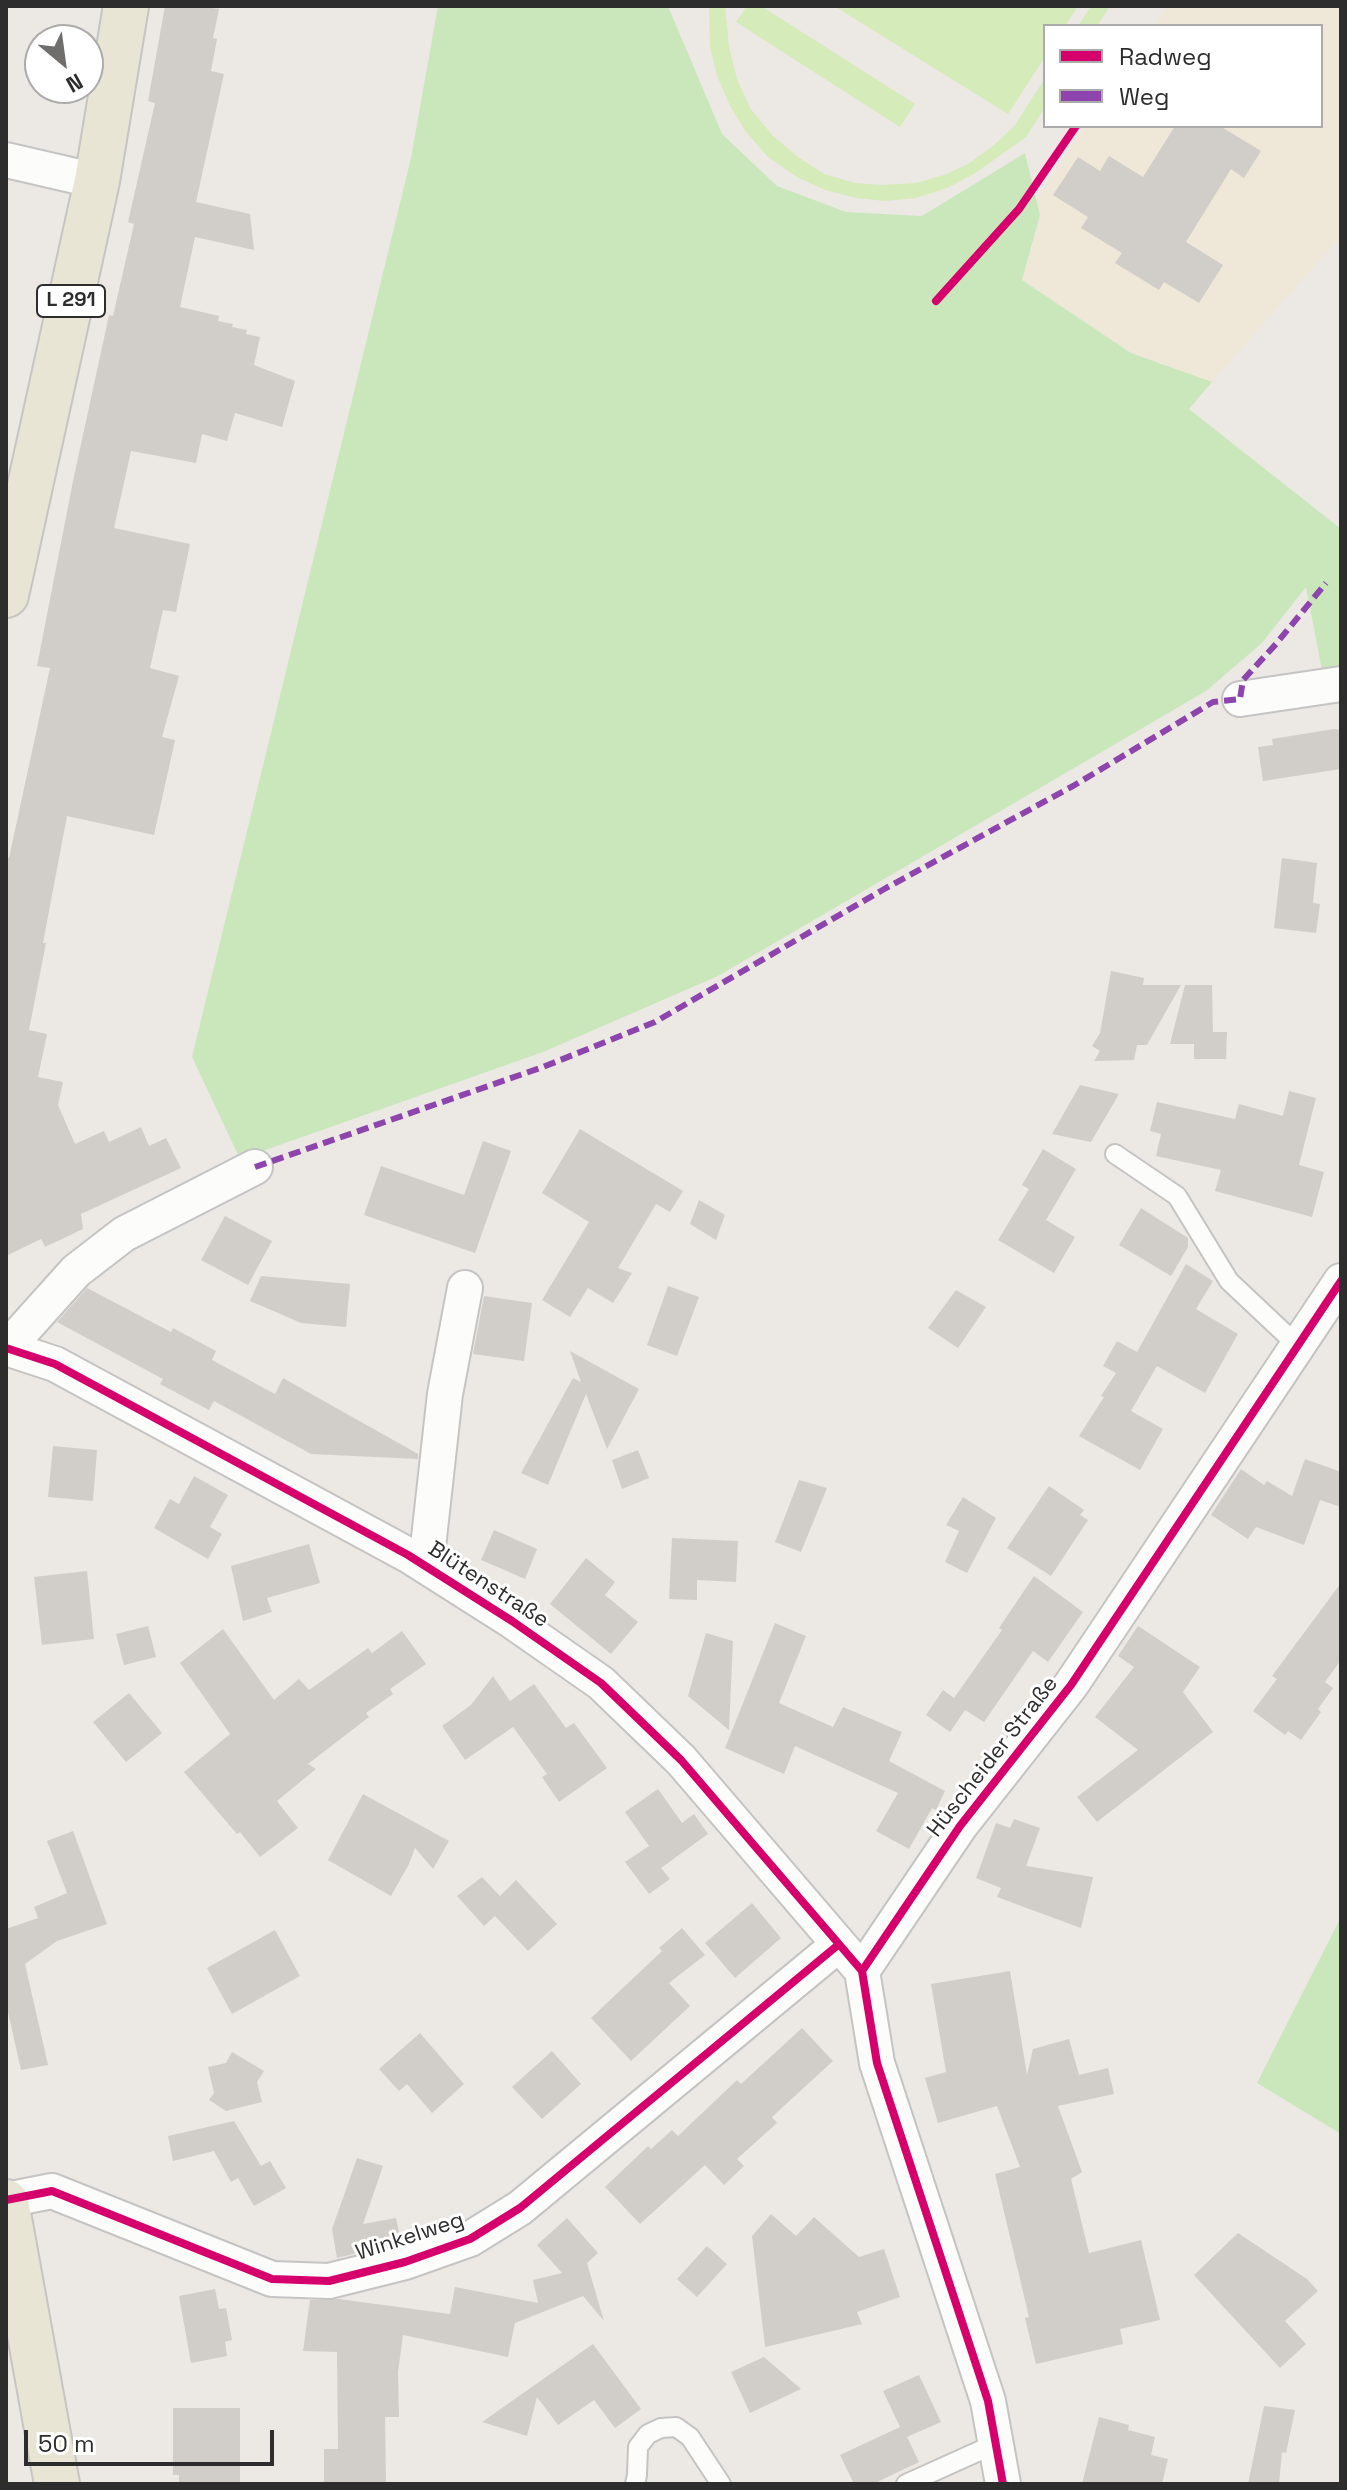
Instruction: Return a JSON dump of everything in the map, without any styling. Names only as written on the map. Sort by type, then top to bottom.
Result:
[{"type":"main road","name":"L 291","points":[[6,595],[97,181],[126,6]]},
{"type":"main road","points":[[6,2201],[57,2484]]},
{"type":"street","points":[[6,160],[97,181]]},
{"type":"street","points":[[1240,699],[1341,684]]},
{"type":"street","points":[[7,1348],[76,1271],[124,1234],[255,1167]]},
{"type":"street","name":"Hüscheider Straße","points":[[862,1971],[960,1826],[1071,1685],[1341,1281]]},
{"type":"street","name":"Blütenstraße","points":[[426,1565],[445,1394],[465,1288]]},
{"type":"street","name":"Blütenstraße","points":[[7,1348],[55,1364],[426,1565],[601,1683],[681,1760],[862,1971]]},
{"type":"street","name":"Winkelweg","points":[[6,2201],[52,2191],[272,2279],[329,2281],[405,2262],[470,2239],[520,2208],[838,1945]]},
{"type":"street","points":[[862,1971],[877,2063],[988,2401],[1003,2484]]},
{"type":"lane","points":[[1115,1154],[1177,1196],[1229,1281],[1297,1345]]},
{"type":"lane","points":[[635,2484],[638,2447],[648,2434],[661,2428],[676,2427],[690,2437],[721,2484]]},
{"type":"lane","points":[[906,2484],[997,2443]]},
{"type":"shaded area","points":[[1167,6],[1341,6],[1341,236],[1212,382],[1131,353],[1022,280],[1040,216],[1036,200],[1085,128],[1323,128],[1323,24],[1155,24]]},
{"type":"green space","points":[[438,6],[668,6],[722,134],[777,186],[846,212],[922,216],[1025,153],[1040,215],[1022,280],[1131,353],[1212,382],[1189,409],[1341,529],[1341,674],[1323,676],[1306,587],[1262,643],[1206,691],[718,976],[543,1052],[240,1159],[192,1057],[411,158]]},
{"type":"green space","points":[[709,6],[725,6],[729,47],[737,79],[750,108],[773,136],[798,157],[824,174],[855,183],[916,183],[968,164],[1015,125],[1043,81],[1043,110],[1026,137],[974,174],[947,188],[916,198],[885,201],[856,198],[825,190],[797,177],[768,157],[746,132],[730,106],[710,48]]},
{"type":"green space","points":[[747,6],[761,6],[915,104],[900,127],[736,22]]},
{"type":"green space","points":[[834,6],[1078,6],[1066,24],[1043,24],[1043,60],[1008,114]]},
{"type":"green space","points":[[1091,6],[1110,6],[1098,24],[1079,24]]},
{"type":"green space","points":[[1341,1917],[1341,2134],[1257,2083]]},
{"type":"building","points":[[165,6],[219,9],[211,71],[224,74],[196,202],[250,214],[254,250],[195,237],[180,307],[219,316],[218,321],[233,324],[232,327],[247,330],[246,334],[260,337],[254,365],[295,381],[282,427],[235,413],[227,441],[202,434],[196,463],[131,451],[114,528],[190,544],[176,612],[163,610],[150,668],[179,676],[162,737],[175,740],[154,835],[67,816],[29,1030],[47,1034],[38,1077],[63,1082],[58,1105],[75,1144],[104,1131],[109,1142],[141,1127],[149,1146],[166,1138],[181,1168],[81,1214],[83,1229],[45,1247],[41,1239],[6,1256],[6,857],[9,858],[50,668],[37,666],[73,481],[109,315],[113,316],[134,224],[128,222],[155,103],[148,101]]},
{"type":"building","points":[[1174,128],[1223,128],[1261,151],[1244,178],[1231,169],[1186,242],[1223,265],[1199,303],[1164,282],[1159,290],[1115,263],[1122,253],[1081,228],[1088,217],[1053,195],[1078,157],[1100,171],[1109,156],[1143,177]]},
{"type":"building","points":[[1341,730],[1341,769],[1263,781],[1258,747],[1273,745],[1272,739]]},
{"type":"building","points":[[1282,858],[1317,863],[1313,903],[1320,904],[1316,933],[1274,928]]},
{"type":"building","points":[[1111,971],[1144,978],[1143,985],[1181,985],[1147,1045],[1137,1045],[1134,1060],[1094,1061],[1100,1051],[1092,1046],[1100,1033]]},
{"type":"building","points":[[1185,985],[1212,985],[1213,1032],[1227,1032],[1226,1059],[1194,1059],[1194,1044],[1170,1044]]},
{"type":"building","points":[[1080,1085],[1119,1094],[1091,1142],[1052,1134]]},
{"type":"building","points":[[1289,1091],[1316,1098],[1299,1165],[1324,1172],[1312,1217],[1215,1191],[1221,1170],[1156,1156],[1161,1134],[1150,1131],[1157,1102],[1235,1119],[1239,1104],[1283,1116]]},
{"type":"building","points":[[580,1129],[683,1191],[670,1212],[656,1204],[618,1268],[632,1273],[613,1303],[588,1288],[570,1317],[542,1300],[589,1222],[542,1193]]},
{"type":"building","points":[[483,1141],[511,1151],[475,1253],[364,1215],[381,1166],[464,1195]]},
{"type":"building","points":[[1043,1149],[1076,1169],[1046,1220],[1075,1237],[1054,1273],[998,1240],[1029,1189],[1022,1185]]},
{"type":"building","points":[[699,1200],[725,1215],[716,1240],[690,1224]]},
{"type":"building","points":[[1141,1208],[1188,1238],[1188,1247],[1171,1276],[1119,1245]]},
{"type":"building","points":[[225,1216],[272,1241],[248,1285],[201,1260]]},
{"type":"building","points":[[1186,1264],[1213,1281],[1196,1309],[1238,1334],[1205,1393],[1157,1366],[1131,1411],[1163,1429],[1140,1470],[1079,1436],[1116,1373],[1103,1366],[1117,1341],[1137,1352]]},
{"type":"building","points":[[261,1276],[350,1284],[346,1327],[301,1323],[250,1301]]},
{"type":"building","points":[[668,1286],[699,1297],[677,1356],[647,1345]]},
{"type":"building","points":[[87,1288],[171,1332],[173,1328],[216,1351],[212,1360],[275,1394],[283,1378],[418,1454],[418,1459],[311,1454],[214,1401],[209,1410],[160,1384],[163,1379],[57,1322]]},
{"type":"building","points":[[956,1290],[986,1307],[958,1348],[928,1328]]},
{"type":"building","points":[[484,1296],[532,1303],[524,1361],[473,1354]]},
{"type":"building","points":[[570,1351],[639,1389],[607,1449],[586,1394],[548,1485],[521,1473],[573,1378],[581,1382]]},
{"type":"building","points":[[53,1446],[97,1450],[93,1501],[48,1497]]},
{"type":"building","points":[[638,1450],[649,1478],[622,1489],[612,1460]]},
{"type":"building","points":[[1305,1459],[1341,1472],[1341,1507],[1320,1500],[1304,1545],[1256,1527],[1248,1539],[1211,1515],[1241,1469],[1264,1485],[1267,1481],[1292,1496]]},
{"type":"building","points":[[194,1476],[228,1495],[210,1527],[222,1534],[208,1559],[154,1528],[170,1499],[179,1504]]},
{"type":"building","points":[[799,1480],[827,1488],[801,1552],[775,1542]]},
{"type":"building","points":[[1049,1486],[1084,1510],[1080,1515],[1088,1520],[1051,1576],[1007,1548]]},
{"type":"building","points":[[963,1497],[996,1518],[967,1573],[945,1562],[959,1531],[946,1525]]},
{"type":"building","points":[[494,1530],[537,1549],[525,1579],[481,1560]]},
{"type":"building","points":[[672,1538],[738,1541],[736,1582],[697,1580],[697,1600],[669,1599]]},
{"type":"building","points":[[309,1544],[320,1583],[267,1598],[272,1612],[243,1621],[231,1566]]},
{"type":"building","points":[[586,1558],[615,1582],[605,1595],[638,1622],[611,1654],[550,1604]]},
{"type":"building","points":[[87,1571],[94,1639],[42,1645],[34,1577]]},
{"type":"building","points":[[1034,1576],[1083,1612],[1048,1662],[1033,1651],[984,1722],[965,1710],[950,1732],[926,1715],[943,1690],[954,1698],[1002,1630],[999,1628]]},
{"type":"building","points":[[1341,1583],[1341,1660],[1325,1682],[1333,1688],[1318,1709],[1321,1712],[1301,1740],[1288,1731],[1285,1735],[1253,1711],[1277,1679],[1272,1676]]},
{"type":"building","points":[[775,1623],[806,1636],[779,1703],[833,1727],[843,1707],[902,1732],[889,1761],[945,1791],[909,1849],[876,1831],[898,1793],[795,1746],[784,1774],[725,1748]]},
{"type":"building","points":[[148,1626],[156,1657],[124,1665],[116,1634]]},
{"type":"building","points":[[1138,1626],[1200,1667],[1183,1692],[1213,1732],[1097,1822],[1077,1797],[1138,1750],[1095,1717],[1134,1667],[1118,1656]]},
{"type":"building","points":[[223,1629],[274,1700],[299,1679],[309,1690],[368,1648],[372,1653],[402,1631],[426,1664],[390,1689],[393,1694],[366,1713],[369,1717],[308,1764],[316,1769],[277,1801],[298,1828],[260,1857],[184,1772],[230,1734],[180,1663]]},
{"type":"building","points":[[706,1633],[733,1641],[729,1730],[688,1696]]},
{"type":"building","points":[[493,1676],[510,1701],[534,1684],[566,1728],[574,1723],[607,1768],[559,1802],[542,1777],[547,1774],[513,1727],[465,1760],[442,1726],[471,1705]]},
{"type":"building","points":[[129,1693],[162,1733],[126,1762],[93,1722]]},
{"type":"building","points":[[658,1789],[682,1823],[694,1814],[708,1834],[661,1868],[670,1879],[649,1894],[625,1862],[649,1846],[625,1812]]},
{"type":"building","points":[[363,1794],[449,1841],[433,1869],[415,1848],[391,1896],[328,1860]]},
{"type":"building","points":[[1014,1819],[1040,1828],[1026,1866],[1093,1877],[1081,1928],[997,1897],[1001,1888],[976,1878],[996,1823],[1010,1828]]},
{"type":"building","points":[[73,1831],[107,1924],[57,1941],[25,1964],[48,2065],[21,2070],[6,2003],[6,1929],[38,1918],[34,1907],[67,1893],[47,1841]]},
{"type":"building","points":[[482,1877],[500,1896],[516,1880],[557,1924],[528,1951],[495,1916],[484,1926],[457,1896]]},
{"type":"building","points":[[752,1903],[781,1938],[735,1978],[705,1943]]},
{"type":"building","points":[[682,1928],[705,1955],[669,1983],[690,2006],[631,2061],[591,2018]]},
{"type":"building","points":[[275,1930],[300,1976],[232,2014],[207,1968]]},
{"type":"building","points":[[1010,1971],[1027,2075],[1033,2049],[1069,2039],[1079,2075],[1108,2068],[1114,2094],[1058,2106],[1082,2172],[1071,2179],[1089,2253],[1141,2240],[1160,2320],[1120,2329],[1123,2344],[1036,2364],[1025,2318],[1029,2317],[995,2174],[1020,2167],[997,2106],[938,2123],[925,2078],[946,2072],[931,1984]]},
{"type":"building","points":[[802,2028],[833,2061],[772,2117],[777,2123],[737,2159],[744,2166],[724,2185],[705,2165],[640,2224],[605,2187],[648,2146],[651,2149],[672,2130],[678,2136],[737,2080],[741,2084]]},
{"type":"building","points":[[420,2033],[464,2084],[432,2113],[407,2084],[399,2091],[379,2069]]},
{"type":"building","points":[[552,2051],[581,2084],[542,2119],[512,2087]]},
{"type":"building","points":[[232,2052],[264,2071],[257,2082],[262,2102],[226,2111],[209,2100],[214,2093],[208,2067],[226,2063]]},
{"type":"building","points":[[234,2121],[261,2166],[270,2161],[286,2188],[254,2206],[238,2178],[231,2182],[214,2151],[173,2161],[168,2136]]},
{"type":"building","points":[[357,2158],[383,2166],[363,2224],[396,2218],[401,2242],[337,2258],[332,2229]]},
{"type":"building","points":[[771,2214],[796,2236],[814,2217],[859,2257],[884,2249],[900,2297],[857,2312],[862,2324],[765,2347],[752,2236]]},
{"type":"building","points":[[567,2218],[598,2253],[587,2263],[604,2321],[583,2296],[515,2323],[508,2357],[403,2335],[398,2372],[399,2417],[385,2417],[386,2484],[324,2484],[324,2449],[338,2449],[337,2352],[303,2351],[310,2300],[339,2299],[450,2314],[455,2287],[538,2303],[533,2280],[562,2273],[537,2245]]},
{"type":"building","points":[[1238,2233],[1307,2279],[1318,2291],[1285,2321],[1306,2344],[1280,2368],[1194,2275]]},
{"type":"building","points":[[707,2246],[727,2264],[697,2297],[677,2279]]},
{"type":"building","points":[[215,2289],[219,2309],[226,2308],[232,2340],[225,2342],[227,2356],[191,2363],[179,2296]]},
{"type":"building","points":[[593,2344],[641,2409],[615,2428],[594,2400],[558,2425],[537,2397],[527,2436],[482,2422]]},
{"type":"building","points":[[764,2357],[801,2389],[750,2413],[731,2372]]},
{"type":"building","points":[[919,2375],[941,2422],[907,2437],[919,2462],[873,2484],[854,2484],[840,2455],[900,2427],[883,2391]]},
{"type":"building","points":[[1264,2406],[1295,2410],[1286,2453],[1282,2452],[1279,2484],[1248,2484]]},
{"type":"building","points":[[173,2408],[240,2408],[240,2484],[179,2484],[179,2475],[173,2475]]},
{"type":"building","points":[[1099,2417],[1129,2425],[1128,2430],[1155,2437],[1151,2455],[1168,2459],[1162,2484],[1082,2484]]},
{"type":"marked path","points":[[255,1167],[543,1067],[655,1022],[886,888],[1073,786],[1213,702],[1240,699],[1243,680],[1326,583]]},
{"type":"cycle path","points":[[936,301],[1019,209],[1075,128]]},
{"type":"cycle path","points":[[1003,2484],[988,2401],[877,2063],[862,1971],[960,1826],[1071,1685],[1341,1281]]},
{"type":"cycle path","points":[[6,1348],[55,1364],[408,1555],[512,1621],[601,1683],[681,1760],[862,1971]]},
{"type":"cycle path","points":[[6,2200],[52,2191],[272,2279],[329,2281],[405,2262],[470,2239],[520,2208],[838,1945]]}]
